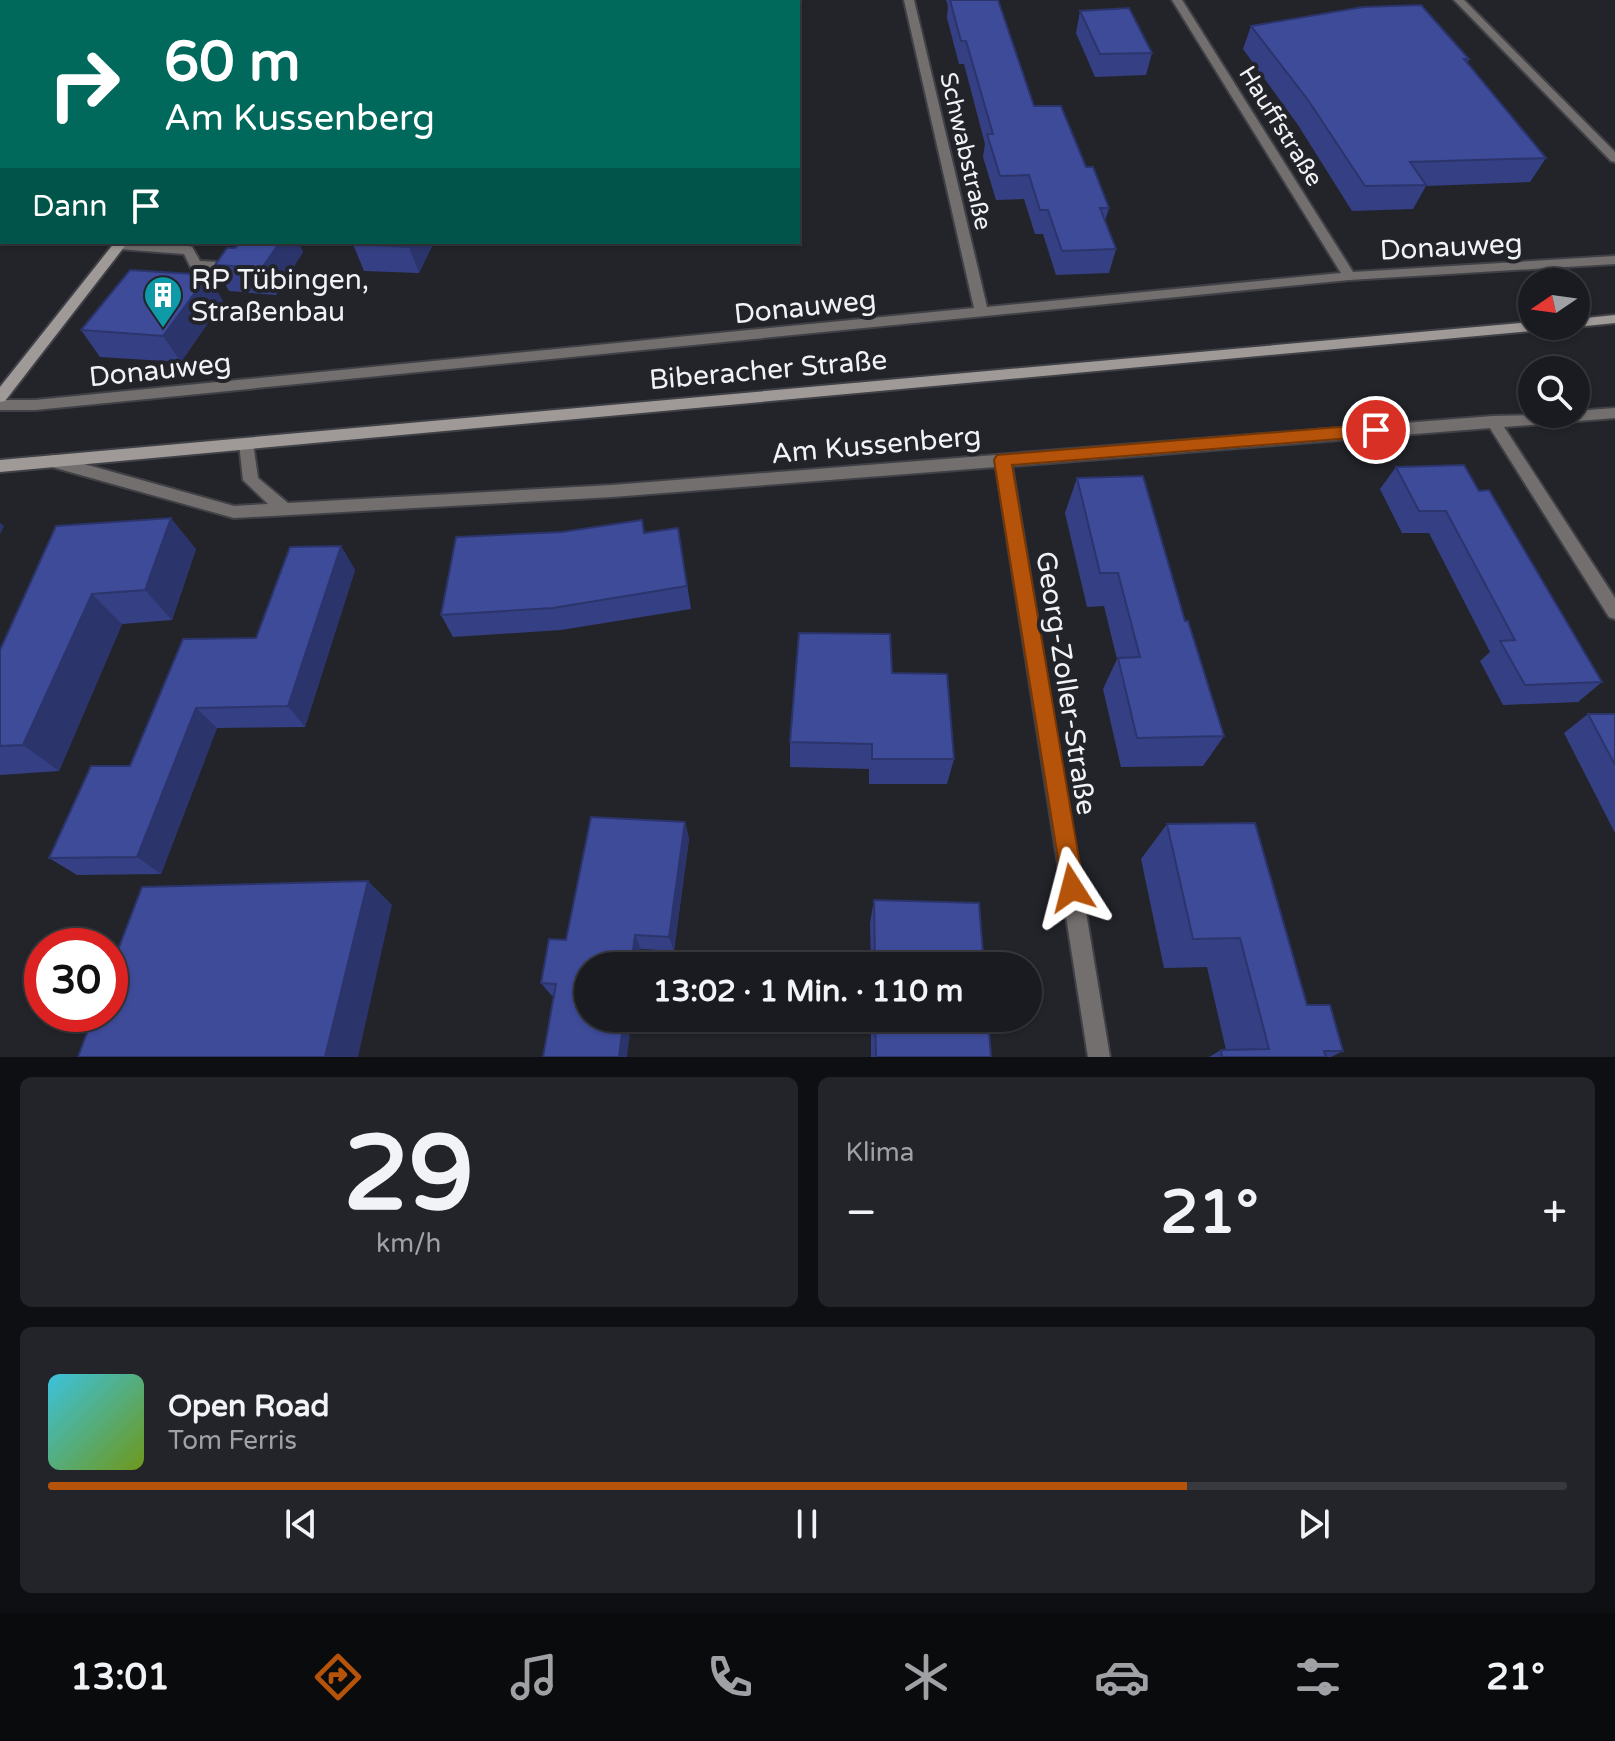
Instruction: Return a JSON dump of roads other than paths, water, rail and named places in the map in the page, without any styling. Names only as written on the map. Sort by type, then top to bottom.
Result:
[{"type":"street","name":"Schwabstraße","points":[[909,0],[981,312]]},
{"type":"street","name":"Hauffstraße","points":[[1177,0],[1349,276]]},
{"type":"street","points":[[1459,0],[1615,159]]},
{"type":"street","points":[[0,397],[120,244],[188,250],[196,265],[247,268]]},
{"type":"street","name":"Donauweg","points":[[0,405],[35,405],[1349,276],[1615,260]]},
{"type":"street","points":[[1590,322],[1615,319]]},
{"type":"street","name":"Biberacher Straße","points":[[0,466],[1518,328]]},
{"type":"street","name":"Am Kussenberg","points":[[52,461],[234,512],[612,491],[1615,413]]},
{"type":"street","points":[[1493,421],[1615,612]]},
{"type":"street","points":[[246,443],[251,480],[284,509]]},
{"type":"street","name":"Georg-Zoller-Straße","points":[[1003,460],[1099,1057]]},
{"type":"place","name":"RP Tübingen, Straßenbau","points":[[163,329]]}]
